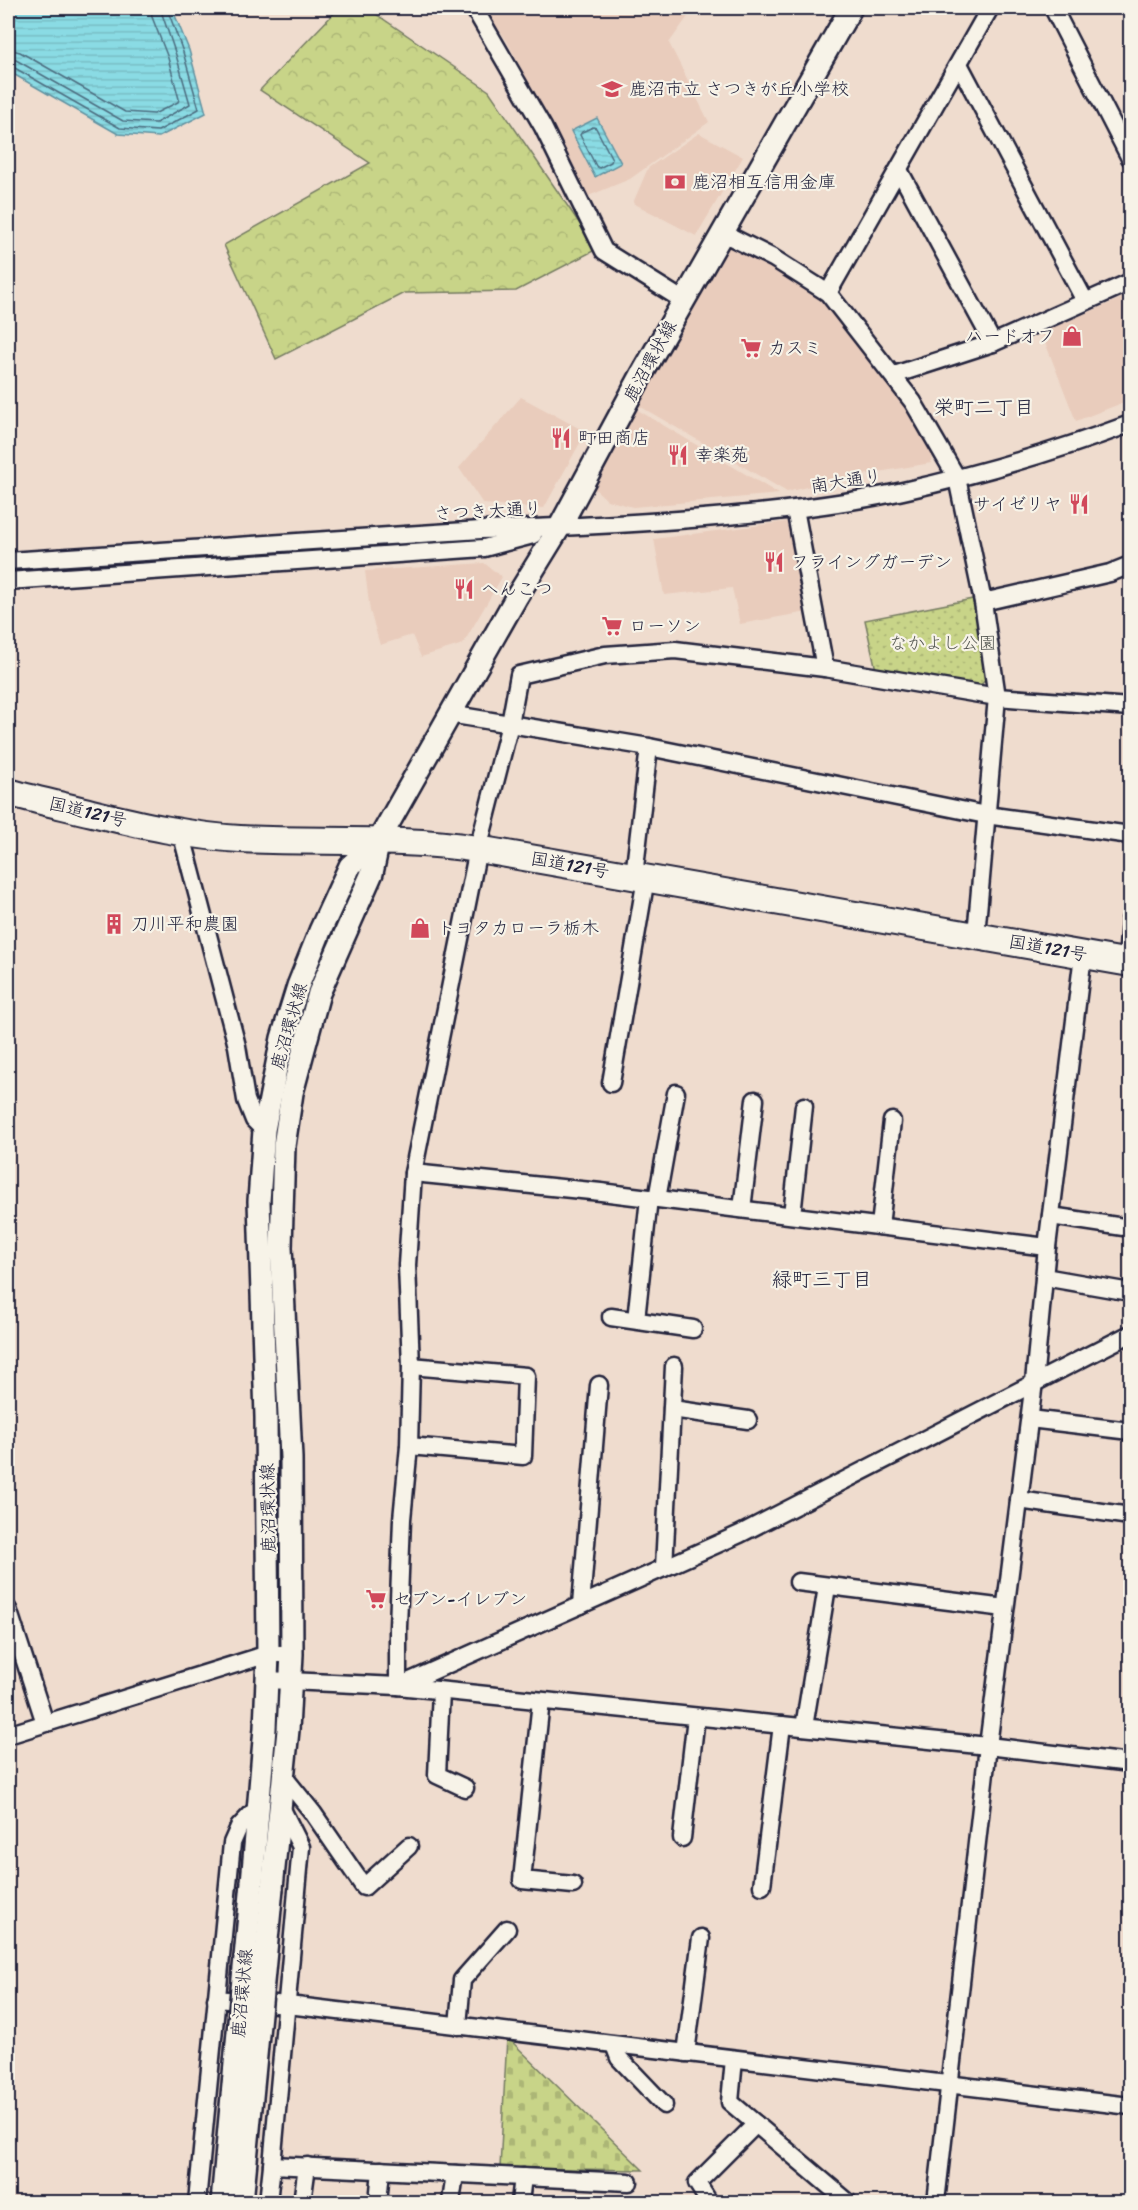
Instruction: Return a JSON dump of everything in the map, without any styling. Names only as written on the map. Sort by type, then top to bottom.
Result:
[{"type":"highway","name":"国道121号","points":[[8,792],[181,832],[292,841],[436,842],[1129,962]]},
{"type":"main road","name":"鹿沼環状線","points":[[222,2202],[262,1885],[281,1807],[284,1777],[292,1654],[291,1458],[281,1247],[284,1146],[292,1094],[320,993],[372,873],[379,840],[516,598],[560,528],[684,301],[850,8]]},
{"type":"main road","name":"鹿沼環状線","points":[[242,2202],[262,1885],[259,1806],[268,1654],[266,1417],[259,1201],[264,1130],[282,1038],[298,986],[350,866],[379,840]]},
{"type":"street","points":[[474,8],[543,127],[604,251],[684,301]]},
{"type":"street","points":[[828,293],[990,8]]},
{"type":"street","points":[[1053,8],[1131,158]]},
{"type":"street","points":[[959,64],[1085,301]]},
{"type":"street","points":[[899,170],[993,343]]},
{"type":"street","points":[[723,233],[774,258],[828,293],[913,402],[957,478],[983,602],[997,697],[976,935]]},
{"type":"street","points":[[894,375],[993,343],[1131,282]]},
{"type":"street","name":"南大通り","points":[[560,528],[705,519],[795,509],[902,492],[957,478],[1131,424]]},
{"type":"street","points":[[795,509],[825,668]]},
{"type":"street","name":"さつき大通り","points":[[8,561],[481,530],[560,528]]},
{"type":"street","name":"さつき大通り","points":[[8,581],[484,548],[560,528]]},
{"type":"street","points":[[983,602],[1110,573],[1131,565]]},
{"type":"street","points":[[398,1686],[401,1540],[409,1446],[411,1366],[407,1266],[413,1173],[478,849],[510,724],[519,675],[604,654],[675,650],[825,668],[997,697],[1131,707]]},
{"type":"street","points":[[449,714],[649,747],[986,814],[1131,836]]},
{"type":"street","points":[[611,1083],[640,877],[649,747]]},
{"type":"street","points":[[181,832],[237,1046],[246,1100],[254,1120],[264,1130]]},
{"type":"street","points":[[1129,962],[1131,920]]},
{"type":"street","points":[[936,2202],[1083,955]]},
{"type":"street","points":[[636,1320],[653,1198],[676,1093]]},
{"type":"street","points":[[742,1209],[755,1100]]},
{"type":"street","points":[[792,1215],[804,1106]]},
{"type":"street","points":[[880,1226],[892,1121]]},
{"type":"street","points":[[413,1173],[653,1198],[1047,1247]]},
{"type":"street","points":[[1051,1216],[1131,1228]]},
{"type":"street","points":[[1044,1277],[1131,1292]]},
{"type":"street","points":[[611,1317],[693,1329]]},
{"type":"street","points":[[398,1686],[740,1534],[1131,1334]]},
{"type":"street","points":[[409,1446],[523,1456],[526,1376],[411,1366]]},
{"type":"street","points":[[664,1568],[674,1366]]},
{"type":"street","points":[[581,1605],[599,1385]]},
{"type":"street","points":[[672,1409],[748,1420]]},
{"type":"street","points":[[1030,1419],[1131,1431]]},
{"type":"street","points":[[1019,1500],[1131,1516]]},
{"type":"street","points":[[798,1582],[1005,1608]]},
{"type":"street","points":[[804,1727],[827,1587]]},
{"type":"street","points":[[8,1609],[45,1723]]},
{"type":"street","points":[[8,1735],[268,1654],[292,1654]]},
{"type":"street","points":[[267,1680],[398,1686],[988,1746],[1131,1763]]},
{"type":"street","points":[[441,1691],[437,1774],[465,1788]]},
{"type":"street","points":[[541,1701],[522,1880],[573,1885]]},
{"type":"street","points":[[682,1838],[696,1717]]},
{"type":"street","points":[[762,1886],[782,1725]]},
{"type":"street","points":[[284,1777],[364,1887],[409,1846]]},
{"type":"street","points":[[197,2202],[232,1843],[239,1827],[259,1806]]},
{"type":"street","points":[[268,2202],[301,1847],[281,1807]]},
{"type":"street","points":[[458,2026],[462,1980],[507,1929]]},
{"type":"street","points":[[686,2054],[701,1938]]},
{"type":"street","points":[[216,1999],[1131,2106]]},
{"type":"street","points":[[614,2045],[619,2058],[664,2105]]},
{"type":"street","points":[[734,2059],[730,2102],[848,2202]]},
{"type":"street","points":[[709,2202],[697,2183],[756,2124]]},
{"type":"street","points":[[272,2165],[629,2182]]},
{"type":"street","points":[[302,2202],[307,2166]]},
{"type":"street","points":[[378,2202],[381,2170]]},
{"type":"street","points":[[451,2202],[454,2174]]},
{"type":"street","points":[[520,2202],[523,2177]]},
{"type":"shaded area","name":"鹿沼市立 さつきが丘小学校","points":[[483,8],[694,8],[669,43],[709,122],[630,179],[586,197],[507,41]]},
{"type":"shaded area","points":[[699,133],[743,157],[696,236],[633,203],[648,168]]},
{"type":"shaded area","points":[[729,242],[824,299],[899,393],[933,453],[931,463],[838,479],[787,492],[636,404]]},
{"type":"shaded area","points":[[1130,295],[1130,400],[1076,421],[1041,332]]},
{"type":"shaded area","points":[[521,397],[586,432],[544,508],[483,504],[459,468]]},
{"type":"shaded area","points":[[636,409],[779,494],[633,507],[607,500],[593,487]]},
{"type":"shaded area","points":[[792,521],[813,611],[740,624],[732,588],[664,595],[654,539]]},
{"type":"shaded area","points":[[484,563],[502,577],[463,644],[421,657],[412,635],[380,645],[370,611],[365,571]]},
{"type":"green space","points":[[339,8],[367,8],[489,91],[597,249],[516,291],[404,293],[276,359],[224,245],[370,163],[260,90]]},
{"type":"green space","name":"なかよし公園","points":[[973,599],[988,677],[978,688],[876,670],[865,620]]},
{"type":"green space","points":[[507,2037],[643,2170],[500,2168]]},
{"type":"water","points":[[8,8],[172,8],[189,50],[206,113],[159,137],[118,134],[8,71]]},
{"type":"water","points":[[597,118],[621,163],[595,177],[571,131]]},
{"type":"place","name":"鹿沼市立 さつきが丘小学校","points":[[612,89]]},
{"type":"place","name":"鹿沼相互信用金庫","points":[[675,182]]},
{"type":"place","name":"ハードオフ","points":[[1072,336]]},
{"type":"place","name":"カスミ","points":[[751,348]]},
{"type":"place","name":"町田商店","points":[[561,438]]},
{"type":"place","name":"幸楽苑","points":[[678,455]]},
{"type":"place","name":"サイゼリヤ","points":[[1079,504]]},
{"type":"place","name":"フライングガーデン","points":[[774,562]]},
{"type":"place","name":"へんこつ","points":[[464,589]]},
{"type":"place","name":"ローソン","points":[[612,626]]},
{"type":"place","name":"刀川平和農園","points":[[114,924]]},
{"type":"place","name":"トヨタカローラ栃木","points":[[420,928]]},
{"type":"place","name":"セブン-イレブン","points":[[376,1599]]},
{"type":"district","name":"栄町二丁目","points":[[984,407]]},
{"type":"district","name":"緑町三丁目","points":[[822,1279]]}]
